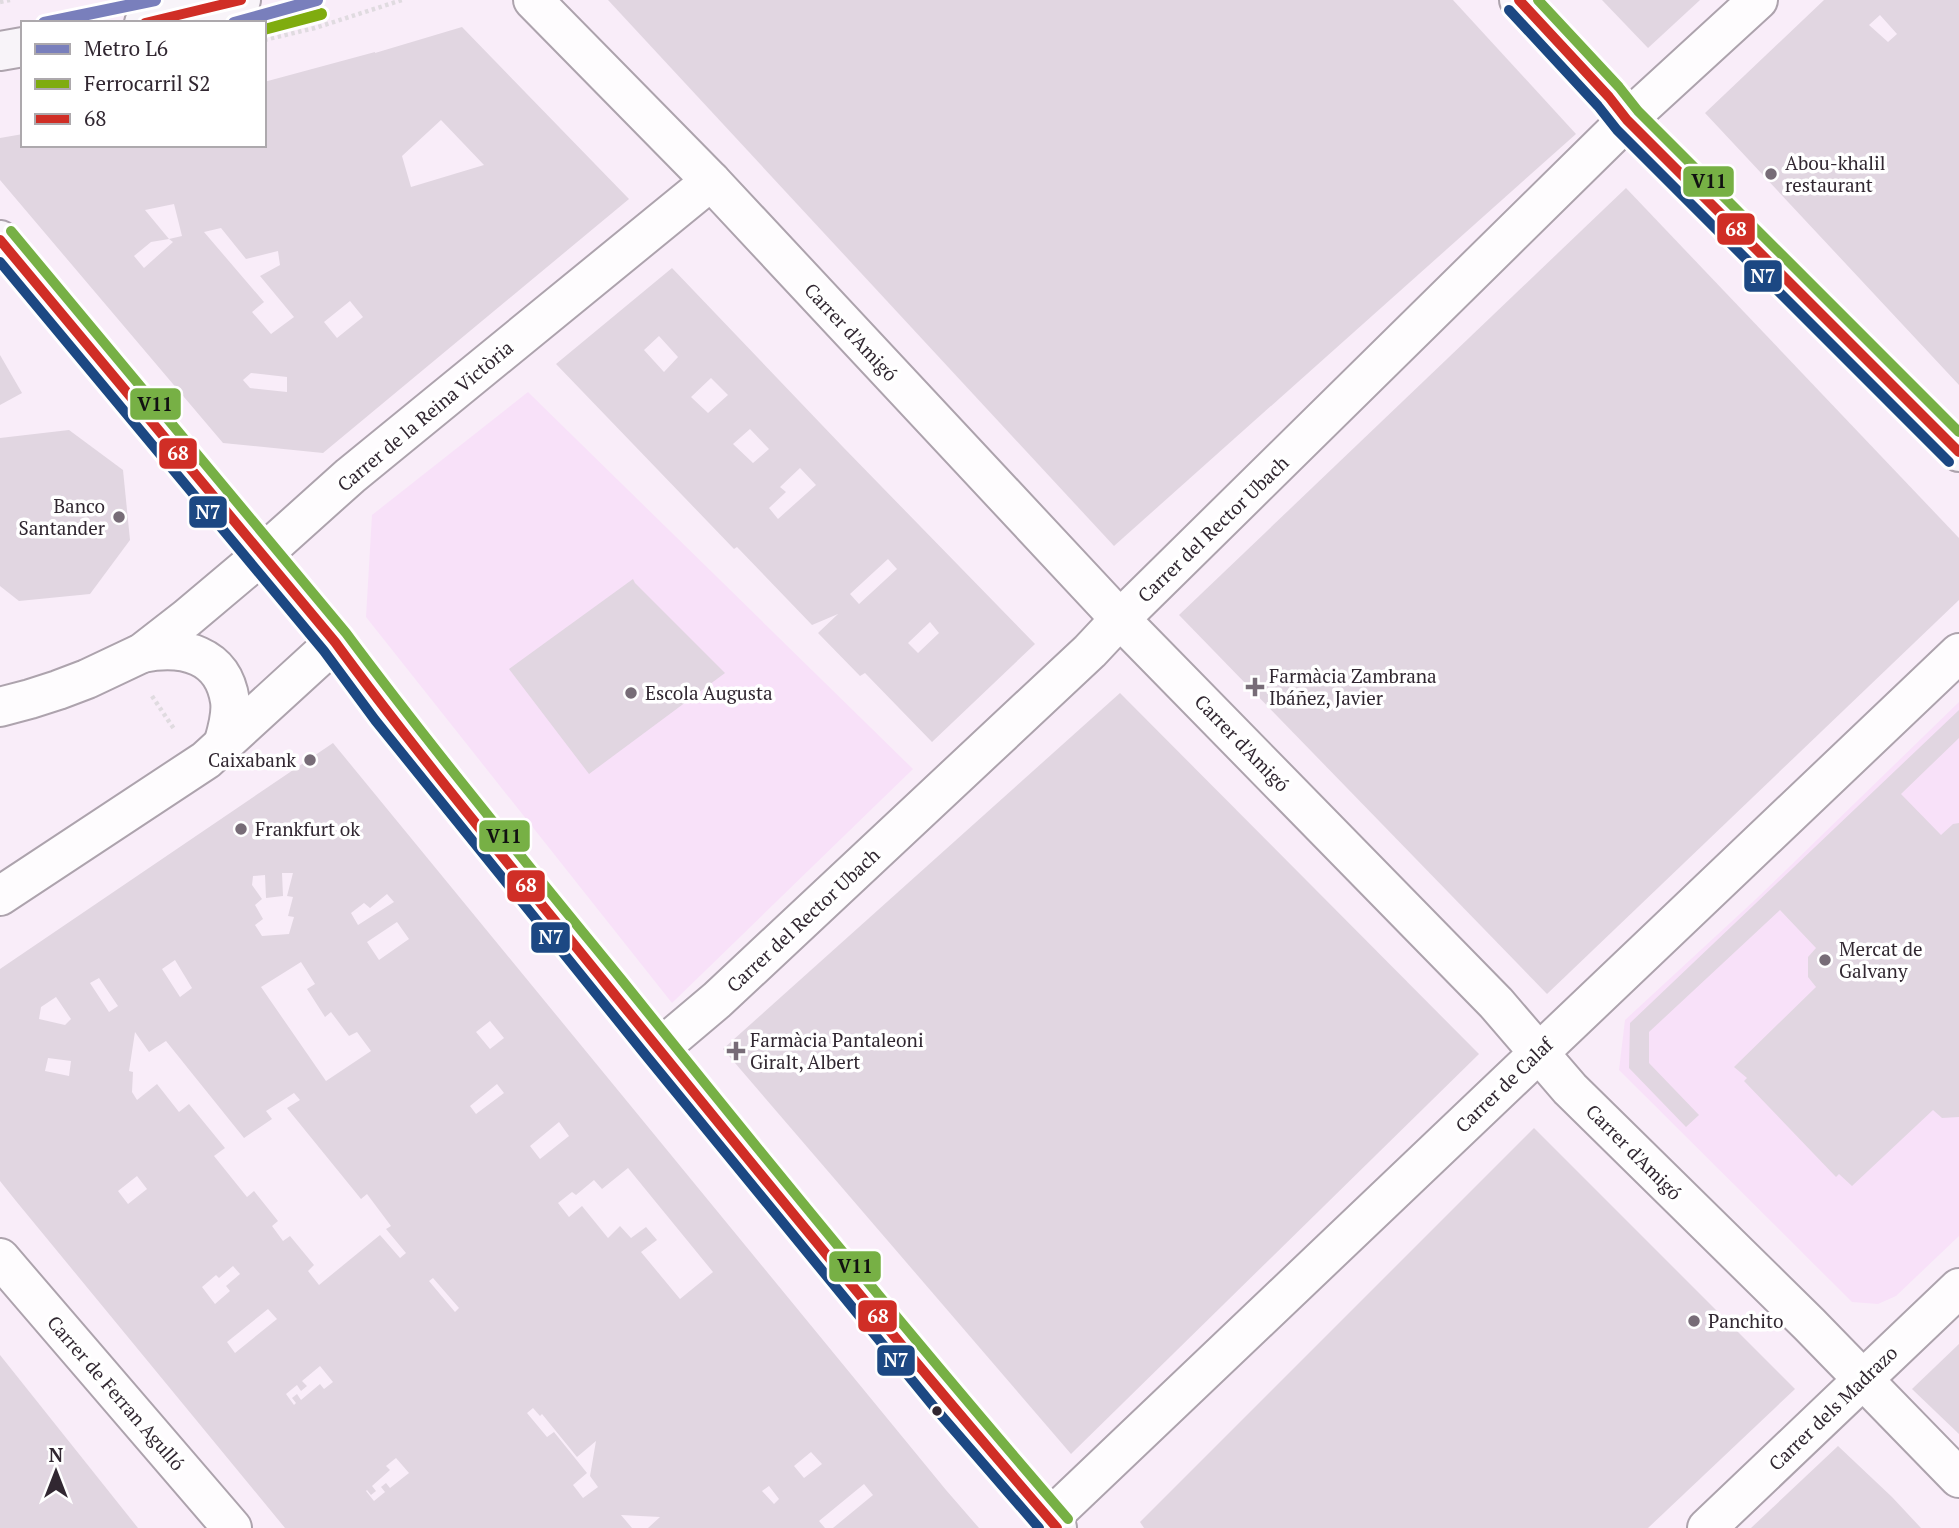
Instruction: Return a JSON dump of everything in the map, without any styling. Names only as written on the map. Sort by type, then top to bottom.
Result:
[{"type":"street","points":[[152,21],[241,0]]},
{"type":"street","name":"Carrer d'Amigó","points":[[533,0],[711,181],[1120,619],[1496,1003],[1570,1089],[1863,1379],[1959,1478]]},
{"type":"street","points":[[1519,0],[1627,120],[1959,452]]},
{"type":"street","name":"Carrer del Rector Ubach","points":[[659,1049],[737,982],[1090,651],[1627,120],[1758,0]]},
{"type":"street","points":[[0,51],[21,47]]},
{"type":"street","name":"Carrer de la Reina Victòria","points":[[0,707],[87,679],[142,653],[187,618],[351,476],[711,181]]},
{"type":"street","points":[[0,240],[335,642],[386,710],[659,1049],[945,1398],[1053,1523]]},
{"type":"street","points":[[0,896],[206,760],[335,642]]},
{"type":"street","name":"Carrer de la Reina Victòria","points":[[142,653],[189,651],[214,668],[225,685],[230,702],[230,721],[223,745]]},
{"type":"street","name":"Carrer de Calaf","points":[[1053,1523],[1538,1053],[1959,653]]},
{"type":"street","name":"Carrer de Ferran Agulló","points":[[0,1258],[226,1526]]},
{"type":"street","name":"Carrer dels Madrazo","points":[[1707,1528],[1959,1288]]},
{"type":"path","points":[[0,2],[10,0]]},
{"type":"path","points":[[266,40],[315,28],[402,0]]},
{"type":"path","points":[[149,691],[176,733]]},
{"type":"shaded area","name":"Escola Augusta","points":[[528,392],[913,769],[672,1003],[366,617],[372,515]]},
{"type":"shaded area","name":"Mercat de Galvany","points":[[1959,702],[1959,1236],[1896,1296],[1878,1304],[1852,1302],[1619,1070],[1625,1020],[1756,899]]},
{"type":"building","points":[[608,0],[1453,0],[1576,134],[1114,546]]},
{"type":"building","points":[[1602,0],[1700,0],[1648,48]]},
{"type":"building","points":[[1824,0],[1959,0],[1959,385],[1705,113]],"holes":[[[1880,15],[1897,34],[1888,42],[1869,25]]]},
{"type":"building","points":[[462,27],[629,199],[323,453],[223,443],[0,180],[0,138],[21,134],[21,147],[266,147],[266,81]],"holes":[[[441,120],[484,165],[411,187],[402,156]],[[174,204],[182,236],[169,239],[145,210]],[[221,228],[246,259],[278,251],[280,265],[260,276],[294,317],[271,334],[252,312],[264,302],[204,232]],[[169,239],[173,242],[144,268],[134,256],[151,242]],[[350,301],[363,317],[337,338],[324,322]],[[251,373],[287,377],[287,392],[250,388],[243,380]]]},
{"type":"building","points":[[1626,188],[1959,538],[1959,600],[1547,994],[1179,615]]},
{"type":"building","points":[[672,268],[1035,644],[932,742],[865,673],[860,676],[818,633],[838,614],[812,625],[737,547],[734,549],[556,364]],"holes":[[[659,336],[678,357],[664,372],[644,350]],[[711,378],[728,395],[708,413],[691,397]],[[750,429],[769,449],[753,463],[733,444]],[[800,468],[816,485],[778,519],[769,508],[786,492],[780,487]],[[888,559],[897,569],[859,604],[850,594]],[[930,622],[939,633],[918,653],[908,643]]]},
{"type":"building","points":[[0,355],[22,393],[0,405]]},
{"type":"building","points":[[69,430],[123,470],[130,540],[90,594],[19,601],[0,586],[0,438]]},
{"type":"building","points":[[633,579],[725,673],[589,774],[509,669]]},
{"type":"building","points":[[1120,693],[1479,1054],[1071,1454],[723,1049]]},
{"type":"building","name":"Mercat de Galvany","points":[[1959,710],[1959,738],[1901,794],[1941,835],[1953,824],[1959,823],[1959,1117],[1942,1118],[1933,1110],[1852,1186],[1839,1174],[1836,1177],[1744,1081],[1747,1078],[1734,1067],[1816,987],[1808,977],[1808,957],[1816,948],[1780,910],[1649,1032],[1649,1063],[1699,1115],[1686,1127],[1629,1068],[1630,1023]]},
{"type":"building","points":[[333,743],[979,1528],[833,1528],[873,1495],[864,1484],[819,1521],[825,1528],[648,1528],[660,1517],[621,1515],[632,1528],[285,1528],[0,1181],[0,969]],"holes":[[[282,873],[293,873],[287,896],[293,897],[288,916],[294,917],[289,934],[262,936],[255,925],[263,919],[255,905],[262,899],[252,885],[253,876],[265,875],[266,898],[283,896]],[[387,894],[394,902],[358,925],[351,913],[364,903],[370,908]],[[397,922],[409,939],[379,960],[367,942]],[[175,960],[192,988],[180,997],[162,969]],[[301,962],[315,984],[307,989],[325,1017],[331,1012],[349,1036],[357,1032],[371,1051],[326,1081],[261,987]],[[99,978],[118,1006],[109,1012],[90,983]],[[56,997],[71,1019],[65,1025],[39,1019],[41,1007]],[[490,1021],[504,1038],[490,1049],[476,1032]],[[135,1032],[149,1052],[166,1041],[244,1138],[272,1119],[266,1111],[294,1093],[300,1100],[287,1108],[361,1199],[367,1194],[391,1226],[386,1229],[406,1253],[400,1258],[380,1235],[319,1285],[308,1271],[314,1265],[290,1236],[283,1241],[272,1226],[278,1221],[254,1191],[247,1197],[214,1156],[225,1148],[189,1104],[179,1112],[157,1084],[137,1100],[132,1092],[133,1072],[129,1071]],[[48,1058],[71,1061],[69,1076],[45,1071]],[[497,1084],[504,1093],[476,1114],[470,1106]],[[559,1122],[569,1136],[540,1159],[530,1146]],[[628,1168],[713,1272],[680,1299],[641,1252],[657,1240],[646,1227],[631,1238],[620,1226],[608,1238],[582,1206],[569,1217],[558,1203],[572,1192],[576,1195],[594,1180],[602,1189]],[[137,1176],[147,1189],[128,1204],[118,1191]],[[233,1266],[240,1274],[226,1286],[230,1291],[215,1304],[202,1287]],[[433,1278],[459,1308],[455,1312],[429,1281]],[[268,1309],[277,1319],[235,1353],[227,1342]],[[320,1366],[333,1382],[324,1389],[320,1384],[301,1400],[297,1394],[292,1398],[296,1403],[294,1405],[286,1394],[297,1385],[301,1391],[307,1386],[302,1381]],[[533,1408],[540,1416],[542,1414],[577,1457],[596,1441],[590,1476],[598,1487],[583,1498],[573,1485],[587,1473],[554,1432],[547,1437],[527,1413]],[[811,1452],[822,1464],[804,1478],[794,1466]],[[396,1458],[409,1473],[390,1488],[386,1483],[381,1487],[385,1492],[374,1501],[366,1491],[371,1495],[376,1491],[372,1486],[390,1470],[386,1466]],[[769,1486],[779,1499],[774,1504],[762,1491]]]},
{"type":"building","points":[[1534,1128],[1795,1389],[1648,1528],[1144,1528],[1140,1522]]},
{"type":"building","points":[[1959,1344],[1959,1434],[1912,1389]]},
{"type":"building","points":[[0,1355],[138,1528],[0,1528]]},
{"type":"building","points":[[1838,1446],[1921,1528],[1751,1528]]},
{"type":"metro line","name":"L6","points":[[54,21],[155,0]]},
{"type":"metro line","name":"L6","points":[[241,21],[317,0]]},
{"type":"rail line","name":"S2","points":[[266,28],[321,14]]},
{"type":"transit line","name":"68","points":[[153,21],[241,0]]},
{"type":"transit line","name":"68","points":[[1519,0],[1627,120],[1959,452]]},
{"type":"transit line","name":"V11","points":[[1538,0],[1638,111],[1959,432]]},
{"type":"transit line","name":"N7","points":[[1509,10],[1617,130],[1949,462]]},
{"type":"transit line","name":"V11","points":[[11,231],[346,633],[482,808],[786,1183],[1068,1519]]},
{"type":"transit line","name":"68","points":[[0,240],[335,642],[401,729],[773,1190],[1057,1528]]},
{"type":"transit line","name":"N7","points":[[0,262],[324,651],[375,720],[934,1407],[1039,1528]]},
{"type":"place","name":"Abou-khalil restaurant","points":[[1771,174]]},
{"type":"place","name":"Banco Santander","points":[[119,517]]},
{"type":"place","name":"Farmàcia Zambrana Ibáñez, Javier","points":[[1255,687]]},
{"type":"place","name":"Escola Augusta","points":[[631,693]]},
{"type":"place","name":"Caixabank","points":[[310,760]]},
{"type":"place","name":"Frankfurt ok","points":[[241,829]]},
{"type":"place","name":"Mercat de Galvany","points":[[1825,960]]},
{"type":"place","name":"Farmàcia Pantaleoni Giralt, Albert","points":[[736,1051]]},
{"type":"place","name":"Panchito","points":[[1694,1321]]}]
